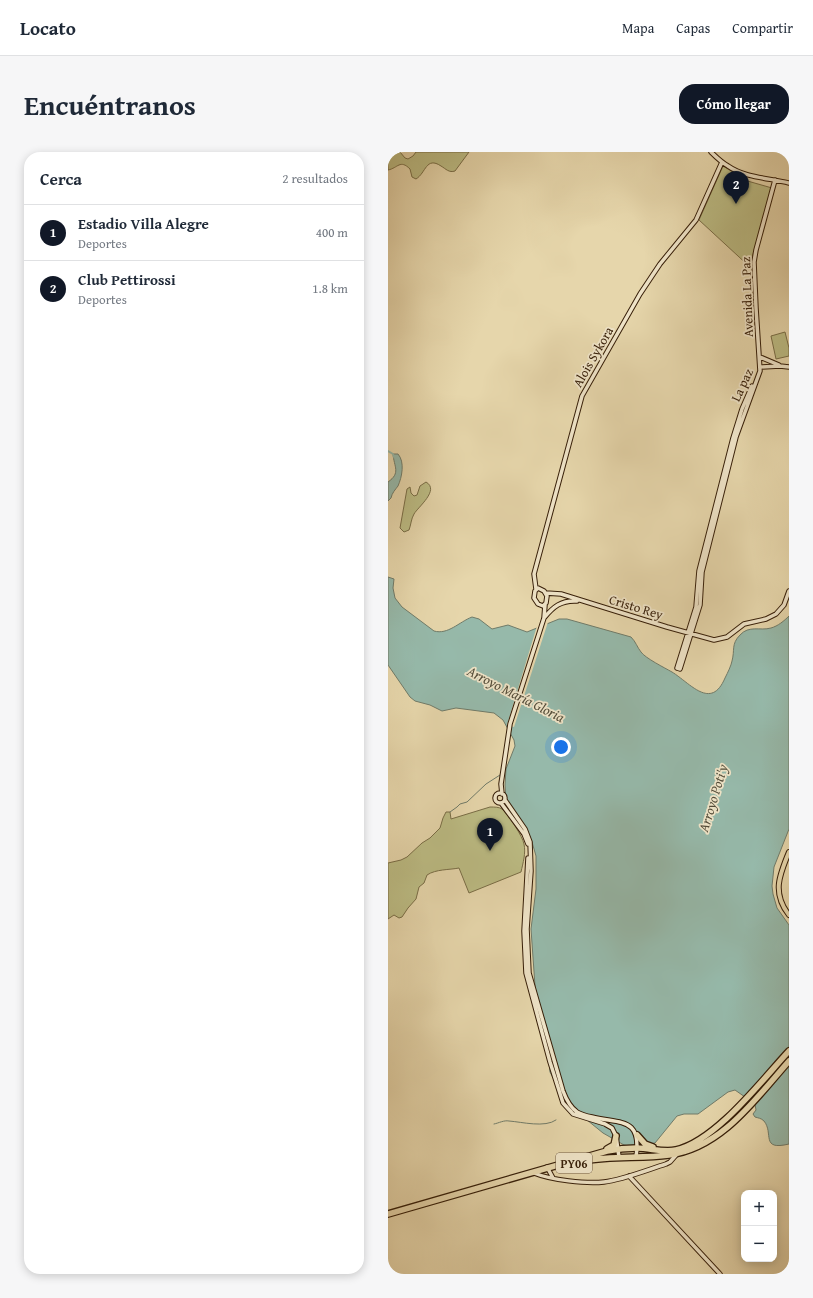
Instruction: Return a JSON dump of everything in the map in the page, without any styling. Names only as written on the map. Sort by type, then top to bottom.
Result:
[{"type":"highway","name":"PY06","points":[[677,1152],[708,1135],[745,1100],[789,1051]]},
{"type":"highway","name":"PY06","points":[[388,1214],[618,1149],[637,1148],[677,1152],[697,1147],[716,1137],[728,1126],[789,1061]]},
{"type":"highway","points":[[637,1135],[645,1144],[662,1150]]},
{"type":"highway","points":[[590,1156],[610,1147],[615,1143],[616,1136]]},
{"type":"highway","points":[[668,1155],[670,1152],[677,1152]]},
{"type":"highway","name":"PY06","points":[[388,1217],[548,1168],[588,1160],[668,1155]]},
{"type":"main road","points":[[789,852],[780,873],[778,886],[781,901],[789,915]]},
{"type":"street","points":[[711,152],[722,162],[740,172],[789,183]]},
{"type":"street","name":"Alois Sykora","points":[[540,606],[535,602],[534,598],[537,589],[534,574],[582,396],[640,294],[660,264],[696,220],[722,162]]},
{"type":"street","name":"Avenida La Paz","points":[[761,367],[754,262],[775,180]]},
{"type":"street","points":[[760,357],[780,366]]},
{"type":"street","points":[[761,367],[789,367]]},
{"type":"street","name":"La paz","points":[[689,634],[680,669],[677,668],[689,634],[700,605],[702,572],[736,437],[760,374],[761,367]]},
{"type":"street","points":[[537,589],[546,595],[544,618]]},
{"type":"street","name":"Cristo Rey","points":[[546,595],[552,593],[561,594],[689,634],[714,640],[727,637],[747,623],[773,616],[780,611],[784,605],[789,590]]},
{"type":"street","points":[[584,601],[573,600],[558,604],[552,608],[544,618],[510,724],[501,784],[498,793],[495,795],[495,800],[496,802],[501,803],[524,834],[528,843],[524,931],[526,972],[530,992],[565,1101],[577,1116],[605,1124],[612,1128],[616,1136],[619,1157]]},
{"type":"street","points":[[544,611],[540,606],[545,605]]},
{"type":"street","points":[[501,784],[504,800],[525,829],[530,842],[531,871],[527,929],[529,974],[565,1101]]},
{"type":"street","points":[[498,793],[502,794]]},
{"type":"street","points":[[501,803],[504,800]]},
{"type":"street","points":[[572,1110],[630,1126],[637,1135],[636,1156]]},
{"type":"street","points":[[534,1173],[553,1178],[604,1182],[667,1163],[677,1152]]},
{"type":"street","points":[[667,1163],[668,1155]]},
{"type":"street","points":[[548,1168],[553,1178]]},
{"type":"street","points":[[628,1176],[720,1274]]},
{"type":"green space","points":[[388,152],[400,152],[405,158],[408,159],[416,152],[469,152],[455,171],[449,171],[436,163],[432,163],[427,166],[416,179],[412,177],[410,169],[407,166],[401,164],[388,170]]},
{"type":"green space","points":[[723,166],[738,175],[737,178],[772,188],[751,261],[751,268],[699,220]]},
{"type":"green space","points":[[785,332],[789,348],[789,356],[776,359],[771,336]]},
{"type":"green space","points":[[426,482],[430,485],[431,489],[429,494],[414,514],[409,530],[404,532],[400,528],[407,489],[410,487],[411,493],[414,496],[417,495],[420,486]]},
{"type":"green space","points":[[490,807],[498,807],[502,809],[521,836],[525,851],[521,872],[469,893],[459,868],[431,873],[427,875],[424,883],[419,887],[416,899],[402,917],[399,918],[394,915],[388,919],[388,863],[407,857],[422,843],[430,838],[440,828],[446,812],[450,812],[451,819]]},
{"type":"water","points":[[393,454],[398,454],[400,457],[402,461],[402,470],[398,486],[388,501],[388,482],[396,473]]},
{"type":"water","points":[[388,577],[394,579],[393,588],[395,598],[402,607],[434,631],[439,632],[449,630],[472,617],[479,619],[492,629],[508,625],[527,632],[559,619],[567,619],[631,637],[641,652],[655,663],[672,672],[700,692],[707,694],[713,693],[719,688],[725,678],[732,663],[735,641],[743,632],[751,629],[767,629],[774,627],[789,616],[789,829],[774,867],[772,886],[777,908],[789,925],[789,1144],[780,1146],[771,1143],[769,1140],[767,1126],[764,1121],[755,1117],[753,1114],[756,1110],[755,1104],[735,1090],[728,1092],[698,1114],[684,1114],[677,1116],[655,1143],[634,1147],[624,1145],[603,1133],[571,1107],[563,1097],[550,1072],[547,1028],[536,1000],[531,929],[536,889],[536,856],[532,842],[509,808],[506,800],[506,769],[515,746],[514,740],[503,720],[494,713],[456,708],[442,711],[430,705],[415,701],[410,697],[388,665]]},
{"type":"pier","points":[[548,622],[514,727],[507,725],[537,626]]},
{"type":"waterway","points":[[388,451],[393,454],[394,457]]},
{"type":"waterway","points":[[450,812],[460,804],[467,802],[486,784],[500,775]]},
{"type":"waterway","points":[[494,1124],[503,1121],[546,1124],[556,1120]]},
{"type":"place","name":"Club Pettirossi","points":[[736,204]]},
{"type":"place","name":"Estadio Villa Alegre","points":[[490,851]]},
{"type":"water label","name":"Arroyo María Gloria","points":[[516,694]]},
{"type":"water label","name":"Arroyo Poti'y","points":[[713,798]]}]
